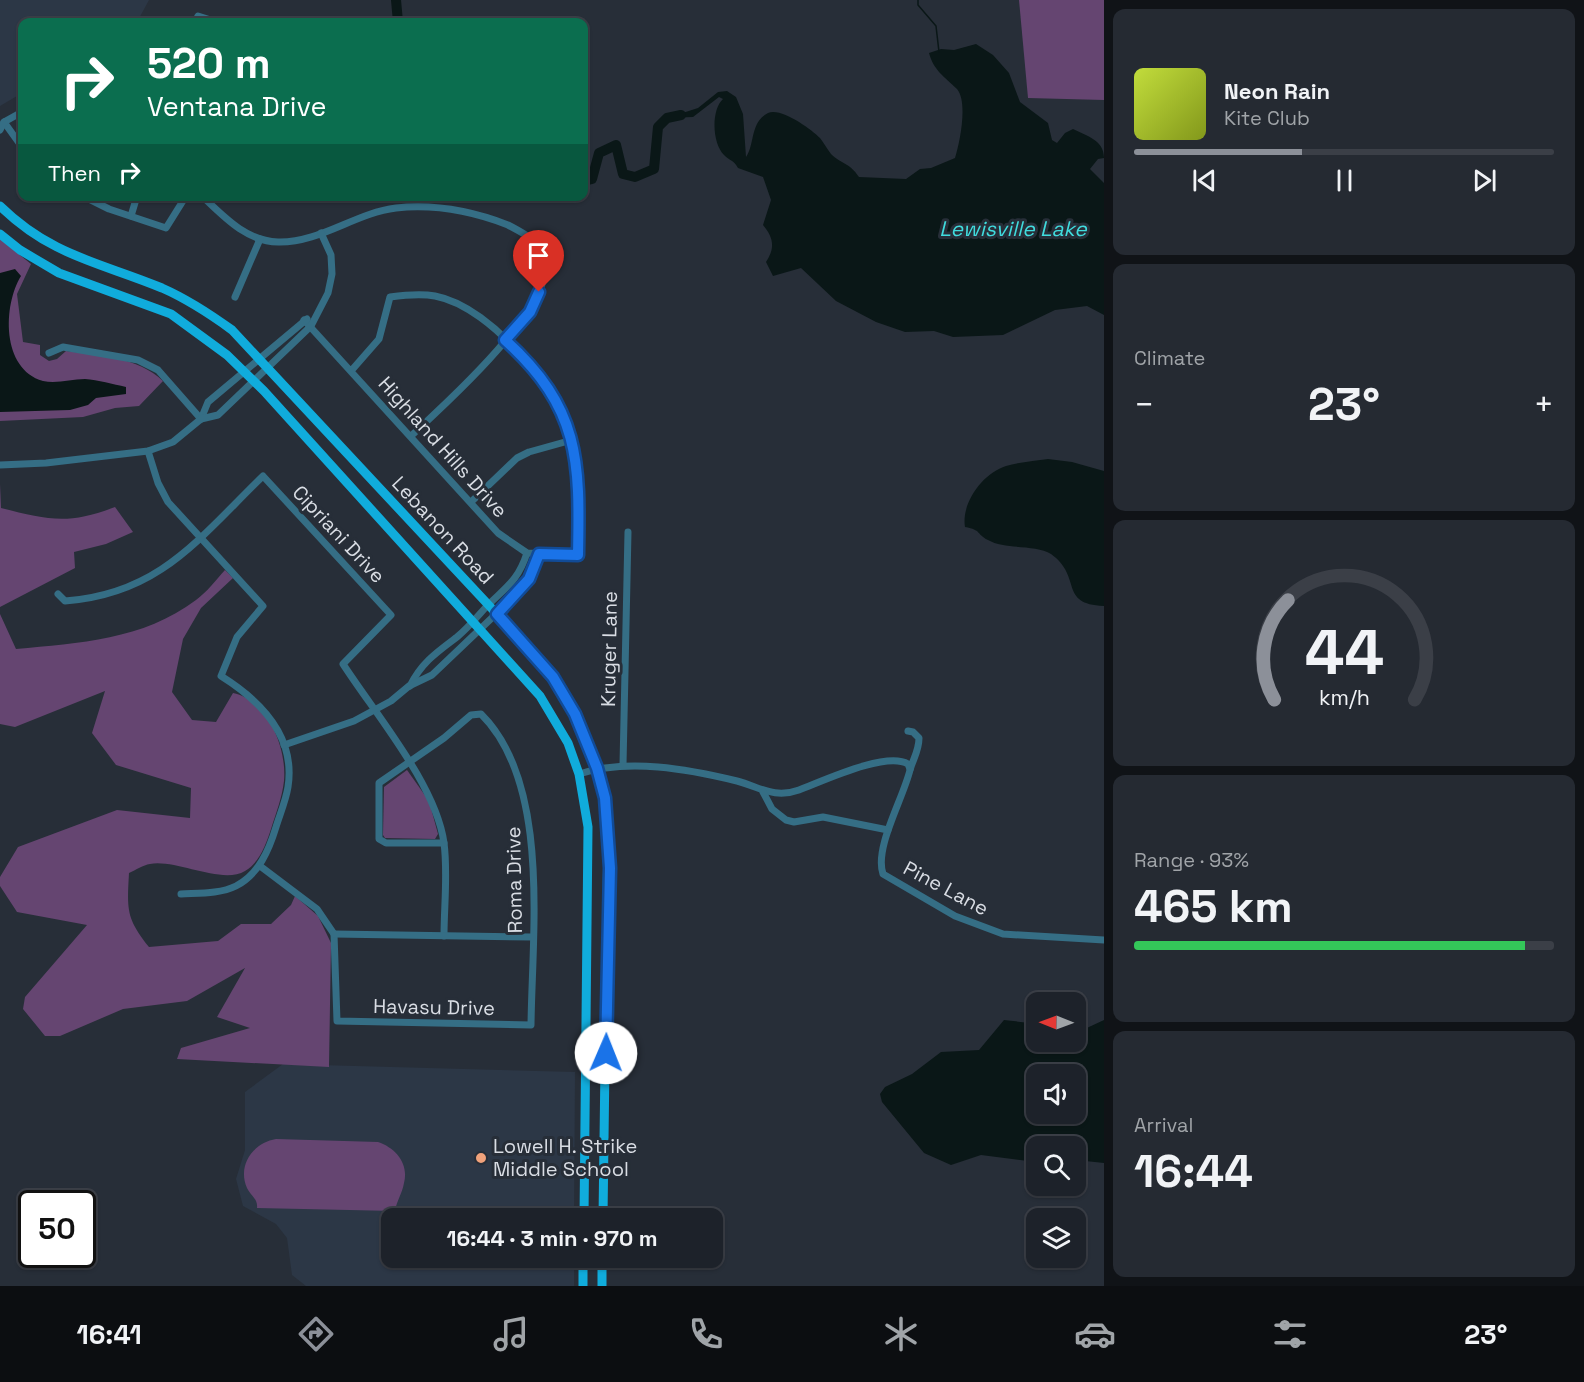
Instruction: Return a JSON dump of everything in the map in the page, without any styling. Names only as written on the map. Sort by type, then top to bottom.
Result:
[{"type":"main road","name":"Lebanon Road","points":[[0,206],[43,240],[76,258],[162,288],[201,308],[232,330],[261,358],[553,677],[575,714],[597,768],[605,798],[610,868],[603,1208]]},
{"type":"main road","name":"Lebanon Road","points":[[0,234],[59,273],[171,314],[208,339],[253,380],[474,620],[540,696],[568,743],[579,774],[588,827],[584,1208]]},
{"type":"main road","points":[[583,1268],[583,1286]]},
{"type":"main road","points":[[602,1268],[602,1286]]},
{"type":"street","points":[[0,130],[2,122],[18,114]]},
{"type":"street","points":[[2,122],[18,142]]},
{"type":"street","points":[[95,201],[166,228],[183,201]]},
{"type":"street","points":[[131,216],[136,201]]},
{"type":"street","points":[[207,201],[231,224],[260,239],[277,242],[297,241],[379,211],[442,208],[486,216],[512,227],[545,249],[544,275],[530,312],[478,373],[411,436]]},
{"type":"street","points":[[0,465],[46,464],[148,451],[173,442],[201,419],[219,415],[311,326],[328,293],[332,274],[330,255],[321,233]]},
{"type":"street","points":[[235,297],[260,239]]},
{"type":"street","points":[[351,371],[379,339],[390,297],[407,294],[436,296],[456,303],[479,317],[532,365],[549,390],[565,420],[572,440],[579,479],[578,555],[527,553],[521,570],[511,586],[488,605],[458,636],[434,652],[417,671],[410,686]]},
{"type":"street","points":[[201,419],[208,402],[303,320],[315,315]]},
{"type":"street","name":"Highland Hills Drive","points":[[303,320],[311,326],[498,532],[527,553]]},
{"type":"street","points":[[49,353],[63,347],[138,360],[158,370],[201,419]]},
{"type":"street","points":[[471,502],[517,458],[529,452],[572,440]]},
{"type":"street","points":[[148,451],[158,483],[168,502],[263,606],[237,637],[227,656],[221,676],[258,702],[270,717],[284,745],[289,762],[288,788],[272,839],[260,866],[236,886],[215,892],[181,894]]},
{"type":"street","name":"Cipriani Drive","points":[[200,537],[263,476],[391,615],[343,664],[374,712]]},
{"type":"street","name":"Kruger Lane","points":[[623,765],[628,532]]},
{"type":"street","points":[[58,594],[65,601],[74,601],[128,589],[177,560],[200,537]]},
{"type":"street","points":[[284,745],[374,712],[410,686],[432,675],[482,629],[529,579],[539,554]]},
{"type":"street","points":[[374,712],[431,797],[444,843],[444,936]]},
{"type":"street","name":"Roma Drive","points":[[409,762],[471,715],[477,713],[481,714],[495,730],[514,767],[528,807],[533,848],[531,1025]]},
{"type":"street","name":"Pine Lane","points":[[908,731],[913,732],[919,741],[904,794],[888,830],[879,863],[883,874],[955,916],[1003,934],[1104,940]]},
{"type":"street","points":[[579,774],[597,768],[623,765],[711,776],[739,782],[763,792],[795,791],[872,764],[889,761],[903,761],[910,769]]},
{"type":"street","points":[[409,762],[379,783],[379,839],[386,843],[444,843]]},
{"type":"street","points":[[763,792],[772,809],[786,820],[794,822],[823,818],[888,830]]},
{"type":"street","points":[[260,866],[317,909],[334,934],[532,937]]},
{"type":"street","name":"Havasu Drive","points":[[334,934],[337,1021],[531,1025]]},
{"type":"shaded area","points":[[0,0],[149,0],[139,18],[18,18],[18,95],[0,106]]},
{"type":"shaded area","points":[[1019,0],[1104,0],[1104,100],[1028,98]]},
{"type":"shaded area","points":[[0,239],[31,264],[17,294],[23,342],[40,345],[40,355],[49,361],[57,359],[66,351],[117,358],[153,373],[163,381],[139,406],[115,408],[83,417],[0,421]]},
{"type":"shaded area","points":[[0,484],[1,508],[58,519],[99,513],[115,507],[133,532],[106,544],[74,552],[75,568],[0,607]]},
{"type":"shaded area","points":[[225,570],[233,578],[201,608],[183,639],[172,692],[192,720],[216,722],[233,693],[245,697],[256,705],[273,727],[282,754],[284,781],[280,799],[265,847],[245,871],[235,875],[224,875],[161,863],[145,865],[129,873],[128,905],[132,921],[149,947],[218,941],[241,924],[271,924],[291,905],[295,896],[318,916],[331,943],[329,1067],[177,1059],[181,1048],[250,1028],[217,1017],[245,968],[187,1001],[123,1009],[60,1036],[45,1036],[23,1009],[25,997],[87,925],[17,912],[0,886],[0,877],[18,847],[117,810],[190,818],[191,788],[116,765],[92,733],[105,691],[15,727],[0,724],[0,614],[16,649],[110,637],[154,624],[176,613],[200,597]]},
{"type":"shaded area","points":[[407,770],[429,801],[438,834],[435,839],[385,838],[383,835],[384,787]]},
{"type":"shaded area","points":[[283,1064],[575,1072],[574,1208],[381,1208],[381,1268],[574,1268],[574,1286],[306,1286],[292,1275],[287,1238],[276,1224],[243,1206],[236,1179],[245,1150],[245,1092]]},
{"type":"shaded area","points":[[276,1139],[378,1142],[390,1148],[400,1158],[405,1169],[403,1187],[396,1208],[381,1208],[381,1211],[257,1208],[247,1188],[244,1171],[249,1156],[260,1145]]},
{"type":"water","name":"Lewisville Lake","points":[[976,44],[993,55],[1009,73],[1020,102],[1048,123],[1052,140],[1057,143],[1065,133],[1073,129],[1094,139],[1101,147],[1104,158],[1098,159],[1090,169],[1104,183],[1104,315],[1087,306],[1055,310],[1003,335],[953,337],[934,331],[905,332],[876,322],[836,301],[801,268],[773,276],[766,262],[772,243],[763,225],[771,200],[763,177],[738,168],[720,150],[714,127],[716,111],[723,99],[719,97],[693,117],[667,118],[698,108],[718,92],[727,91],[736,97],[743,114],[746,157],[758,122],[768,113],[774,112],[788,116],[810,129],[820,138],[831,154],[852,168],[859,177],[906,179],[920,169],[931,168],[955,158],[959,142],[963,112],[960,95],[937,69],[929,53]]},
{"type":"water","points":[[15,269],[21,276],[15,288],[9,319],[13,350],[19,364],[29,374],[43,381],[95,380],[126,387],[126,394],[96,398],[88,405],[70,410],[0,412],[0,273]]},
{"type":"water","points":[[1048,459],[1072,462],[1104,471],[1104,606],[1090,604],[1075,595],[1061,563],[1051,554],[1037,549],[995,543],[984,538],[974,529],[965,527],[966,508],[970,499],[989,475],[1006,466]]},
{"type":"water","points":[[1004,1020],[1026,1023],[1026,1052],[1086,1052],[1086,1028],[1104,1020],[1104,1163],[1086,1161],[1086,1136],[1026,1136],[1026,1161],[981,1155],[951,1165],[924,1153],[882,1102],[880,1094],[885,1087],[912,1074],[941,1052],[979,1050]]},
{"type":"waterway","points":[[396,0],[398,18]]},
{"type":"waterway","points":[[918,0],[918,5],[936,26],[939,52]]},
{"type":"waterway","points":[[588,180],[592,179],[599,153],[616,145],[623,174],[635,177],[654,169],[658,127],[667,118],[681,115]]},
{"type":"place","name":"Lowell H. Strike Middle School","points":[[481,1158]]},
{"type":"route","points":[[539,292],[530,312],[505,340],[532,365],[549,390],[565,420],[576,452],[579,479],[578,555],[539,554],[529,579],[497,614],[553,677],[575,714],[597,768],[605,798],[610,868],[606,1053]]}]
